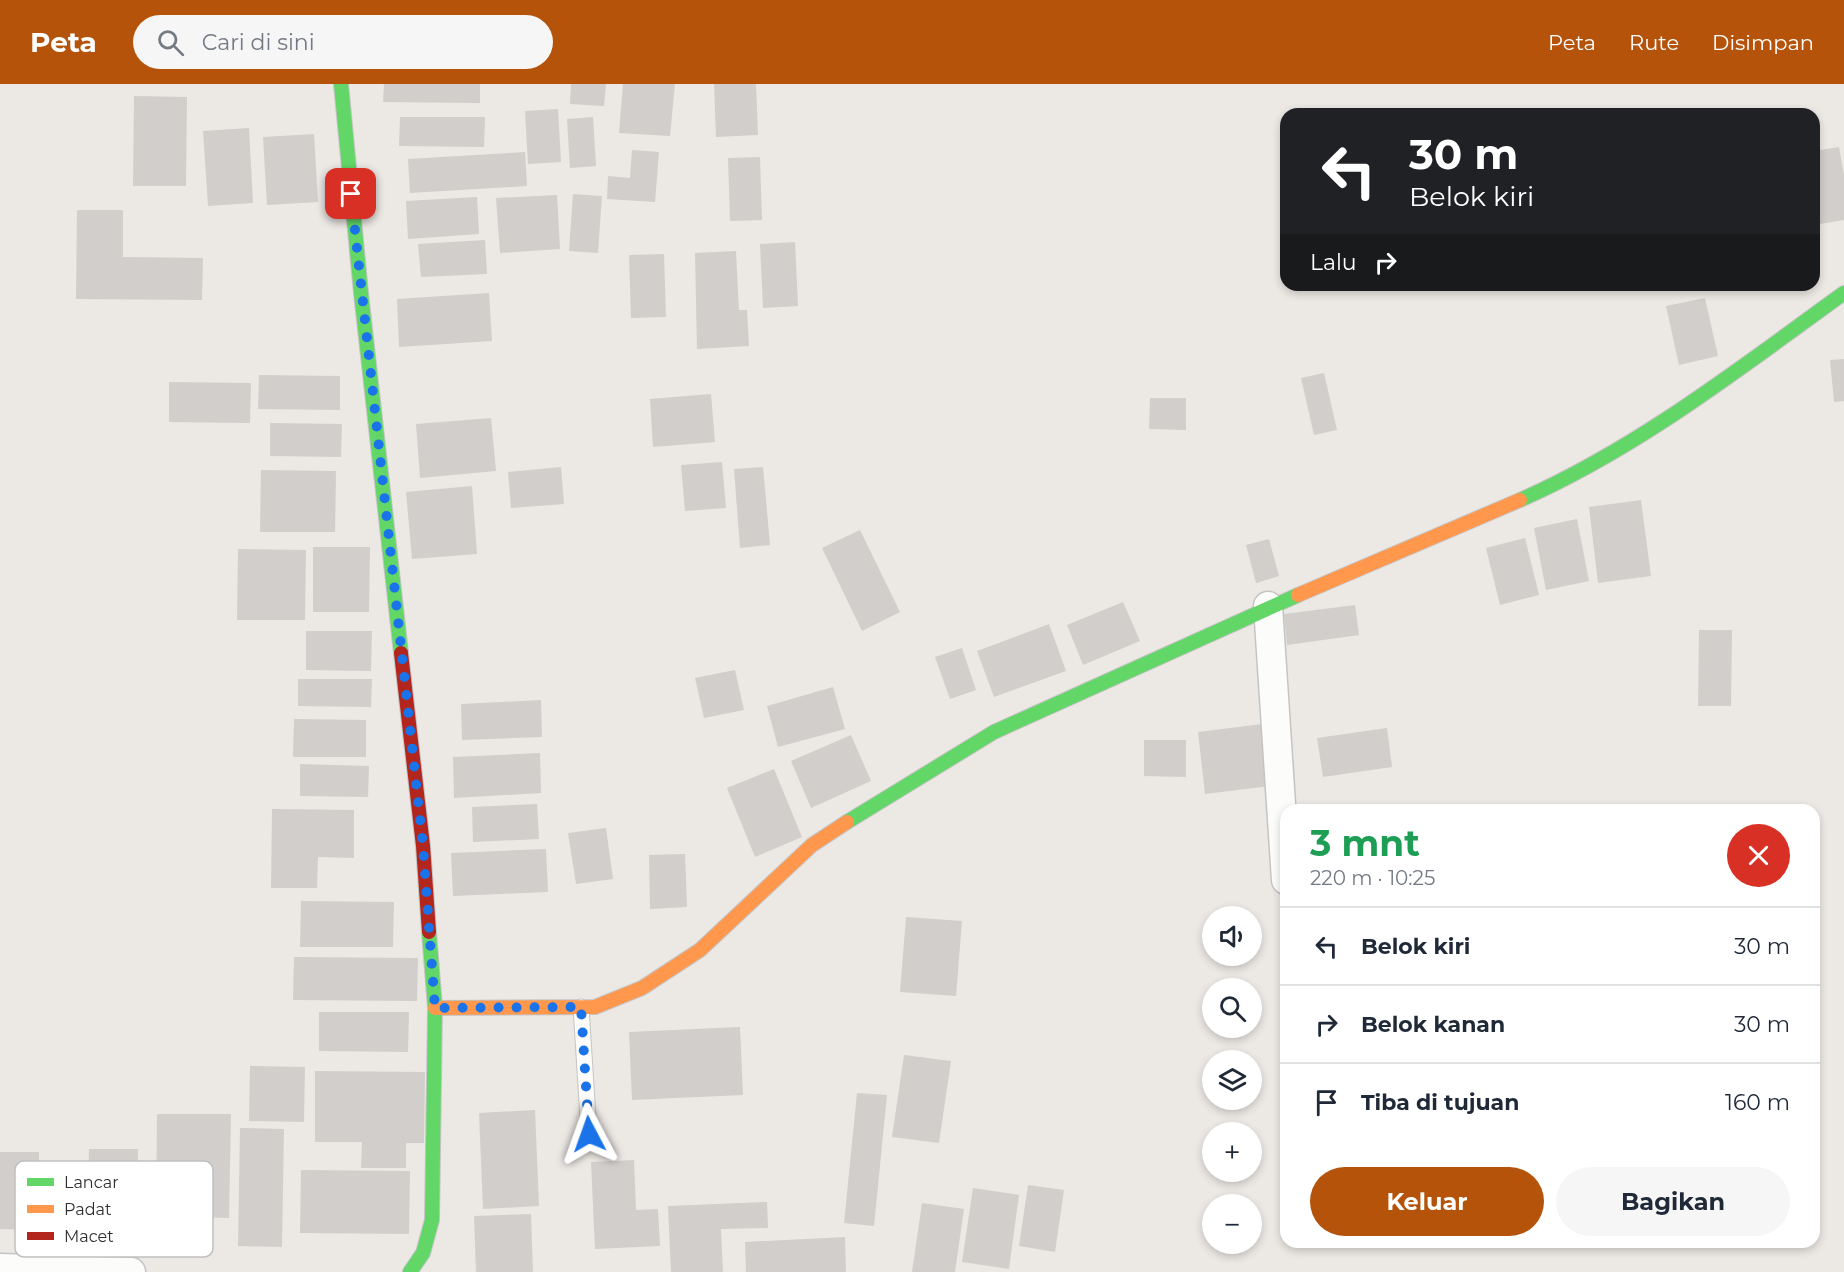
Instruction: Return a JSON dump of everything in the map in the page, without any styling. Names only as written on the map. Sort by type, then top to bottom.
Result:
[{"type":"street","points":[[341,84],[362,305],[423,846],[435,1008],[432,1220],[423,1253],[410,1272]]},
{"type":"street","points":[[435,1008],[595,1007],[642,988],[700,950],[812,845],[873,804],[994,732],[1268,606],[1334,581],[1563,482],[1682,410],[1844,293]]},
{"type":"street","points":[[1268,606],[1281,804]]},
{"type":"street","points":[[0,1268],[131,1272]]},
{"type":"lane","points":[[581,1007],[589,1134]]},
{"type":"building","points":[[384,84],[480,84],[480,103],[383,102]]},
{"type":"building","points":[[571,84],[606,84],[604,106],[570,104]]},
{"type":"building","points":[[623,84],[675,84],[670,136],[619,133]]},
{"type":"building","points":[[714,84],[756,84],[758,135],[716,137]]},
{"type":"building","points":[[134,96],[187,97],[186,186],[133,186]]},
{"type":"building","points":[[558,109],[561,162],[528,164],[525,111]]},
{"type":"building","points":[[400,117],[485,117],[484,147],[399,146]]},
{"type":"building","points":[[593,117],[596,166],[570,168],[567,119]]},
{"type":"building","points":[[249,128],[253,203],[208,206],[203,131]]},
{"type":"building","points":[[314,134],[318,202],[267,205],[263,137]]},
{"type":"building","points":[[1839,147],[1844,175],[1844,220],[1820,224],[1820,150]]},
{"type":"building","points":[[632,150],[659,152],[655,202],[607,199],[608,176],[630,178]]},
{"type":"building","points":[[525,152],[527,186],[410,193],[408,159]]},
{"type":"building","points":[[760,157],[762,220],[730,221],[728,158]]},
{"type":"building","points":[[573,194],[602,196],[598,253],[569,251]]},
{"type":"building","points":[[557,195],[560,249],[500,253],[496,198]]},
{"type":"building","points":[[477,197],[479,234],[408,239],[406,201]]},
{"type":"building","points":[[77,210],[123,210],[123,257],[203,258],[202,300],[76,299]]},
{"type":"building","points":[[485,240],[487,274],[421,277],[418,244]]},
{"type":"building","points":[[795,242],[798,306],[763,308],[760,244]]},
{"type":"building","points":[[736,251],[739,310],[747,310],[749,346],[697,349],[695,253]]},
{"type":"building","points":[[664,254],[666,317],[631,318],[629,255]]},
{"type":"building","points":[[489,293],[492,341],[399,347],[397,299]]},
{"type":"building","points":[[1705,298],[1718,356],[1679,365],[1666,306]]},
{"type":"building","points":[[1844,359],[1844,401],[1834,402],[1830,360]]},
{"type":"building","points":[[1324,373],[1337,430],[1314,435],[1301,378]]},
{"type":"building","points":[[259,375],[340,376],[340,410],[258,409]]},
{"type":"building","points":[[169,382],[251,383],[250,423],[169,422]]},
{"type":"building","points":[[711,394],[715,442],[653,447],[650,399]]},
{"type":"building","points":[[1150,398],[1186,398],[1186,430],[1149,429]]},
{"type":"building","points":[[491,418],[496,471],[420,478],[416,424]]},
{"type":"building","points":[[270,423],[342,424],[341,457],[270,456]]},
{"type":"building","points":[[722,462],[726,508],[685,511],[681,465]]},
{"type":"building","points":[[561,467],[564,504],[511,508],[508,472]]},
{"type":"building","points":[[763,467],[770,545],[740,548],[734,469]]},
{"type":"building","points":[[261,470],[336,471],[335,532],[260,532]]},
{"type":"building","points":[[472,486],[477,554],[412,559],[406,492]]},
{"type":"building","points":[[1641,500],[1651,576],[1598,583],[1589,507]]},
{"type":"building","points":[[1577,519],[1589,581],[1546,590],[1534,528]]},
{"type":"building","points":[[860,530],[900,612],[862,631],[822,548]]},
{"type":"building","points":[[1525,538],[1539,595],[1500,605],[1486,548]]},
{"type":"building","points":[[1269,539],[1279,576],[1256,583],[1246,545]]},
{"type":"building","points":[[313,547],[370,547],[369,612],[313,612]]},
{"type":"building","points":[[238,549],[306,550],[305,620],[237,620]]},
{"type":"building","points":[[1123,602],[1140,641],[1083,665],[1067,625]]},
{"type":"building","points":[[1355,605],[1359,635],[1287,645],[1284,614]]},
{"type":"building","points":[[1049,624],[1066,671],[994,697],[977,651]]},
{"type":"building","points":[[1699,630],[1732,630],[1731,706],[1698,706]]},
{"type":"building","points":[[306,631],[372,631],[371,671],[306,670]]},
{"type":"building","points":[[962,648],[976,690],[950,699],[935,657]]},
{"type":"building","points":[[735,670],[744,710],[704,718],[695,678]]},
{"type":"building","points":[[298,679],[372,679],[371,707],[298,706]]},
{"type":"building","points":[[833,687],[845,729],[778,747],[767,706]]},
{"type":"building","points":[[541,700],[542,737],[462,740],[461,704]]},
{"type":"building","points":[[294,719],[366,720],[366,757],[293,757]]},
{"type":"building","points":[[1262,724],[1270,786],[1205,794],[1198,732]]},
{"type":"building","points":[[1387,728],[1392,767],[1323,777],[1317,738]]},
{"type":"building","points":[[851,735],[871,781],[811,808],[791,761]]},
{"type":"building","points":[[1144,740],[1186,740],[1186,777],[1144,776]]},
{"type":"building","points":[[540,753],[541,793],[454,798],[453,757]]},
{"type":"building","points":[[300,764],[369,766],[368,797],[300,796]]},
{"type":"building","points":[[774,769],[802,837],[755,857],[727,788]]},
{"type":"building","points":[[537,804],[539,839],[473,842],[472,807]]},
{"type":"building","points":[[272,809],[354,810],[354,858],[318,857],[317,888],[271,888]]},
{"type":"building","points":[[606,828],[613,879],[576,884],[568,833]]},
{"type":"building","points":[[546,849],[548,892],[453,896],[451,853]]},
{"type":"building","points":[[685,854],[687,907],[650,909],[649,855]]},
{"type":"building","points":[[301,901],[394,902],[393,947],[300,947]]},
{"type":"building","points":[[906,917],[962,921],[956,996],[900,992]]},
{"type":"building","points":[[294,957],[418,958],[417,1001],[293,1000]]},
{"type":"building","points":[[319,1012],[409,1012],[408,1052],[319,1051]]},
{"type":"building","points":[[740,1027],[743,1095],[632,1100],[629,1032]]},
{"type":"building","points":[[904,1055],[951,1061],[939,1143],[892,1137]]},
{"type":"building","points":[[250,1066],[305,1067],[304,1122],[249,1121]]},
{"type":"building","points":[[315,1071],[425,1072],[424,1143],[406,1143],[406,1168],[361,1168],[362,1142],[315,1142]]},
{"type":"building","points":[[857,1093],[887,1095],[874,1226],[844,1223]]},
{"type":"building","points":[[535,1110],[539,1206],[483,1209],[479,1113]]},
{"type":"building","points":[[157,1114],[231,1114],[229,1218],[213,1218],[213,1161],[157,1161]]},
{"type":"building","points":[[240,1128],[284,1129],[282,1247],[238,1246]]},
{"type":"building","points":[[89,1149],[138,1149],[138,1161],[89,1161]]},
{"type":"building","points":[[0,1152],[39,1152],[39,1161],[15,1161],[15,1229],[0,1229]]},
{"type":"building","points":[[634,1160],[636,1210],[658,1209],[660,1246],[595,1249],[591,1162]]},
{"type":"building","points":[[301,1170],[410,1171],[409,1234],[300,1233]]},
{"type":"building","points":[[1028,1185],[1064,1190],[1055,1252],[1019,1246]]},
{"type":"building","points":[[973,1188],[1019,1195],[1009,1269],[962,1262]]},
{"type":"building","points":[[767,1202],[768,1228],[721,1229],[723,1272],[671,1272],[668,1206]]},
{"type":"building","points":[[922,1203],[964,1209],[955,1272],[912,1272]]},
{"type":"building","points":[[531,1214],[533,1272],[476,1272],[474,1216]]},
{"type":"building","points":[[845,1237],[846,1272],[746,1272],[745,1242]]},
{"type":"traffic: fast","points":[[341,84],[361,293],[401,653]]},
{"type":"traffic: fast","points":[[1520,500],[1564,479],[1647,431],[1727,378],[1844,293]]},
{"type":"traffic: fast","points":[[847,822],[994,732],[1298,595]]},
{"type":"traffic: fast","points":[[410,1272],[423,1253],[432,1220],[435,1008],[429,932]]},
{"type":"traffic: slow","points":[[1298,595],[1520,500]]},
{"type":"traffic: slow","points":[[435,1008],[595,1007],[642,988],[700,950],[812,845],[847,822]]},
{"type":"traffic: jam","points":[[401,653],[423,846],[429,932]]},
{"type":"route","points":[[351,194],[423,846],[435,1008],[581,1007],[589,1134]]}]
